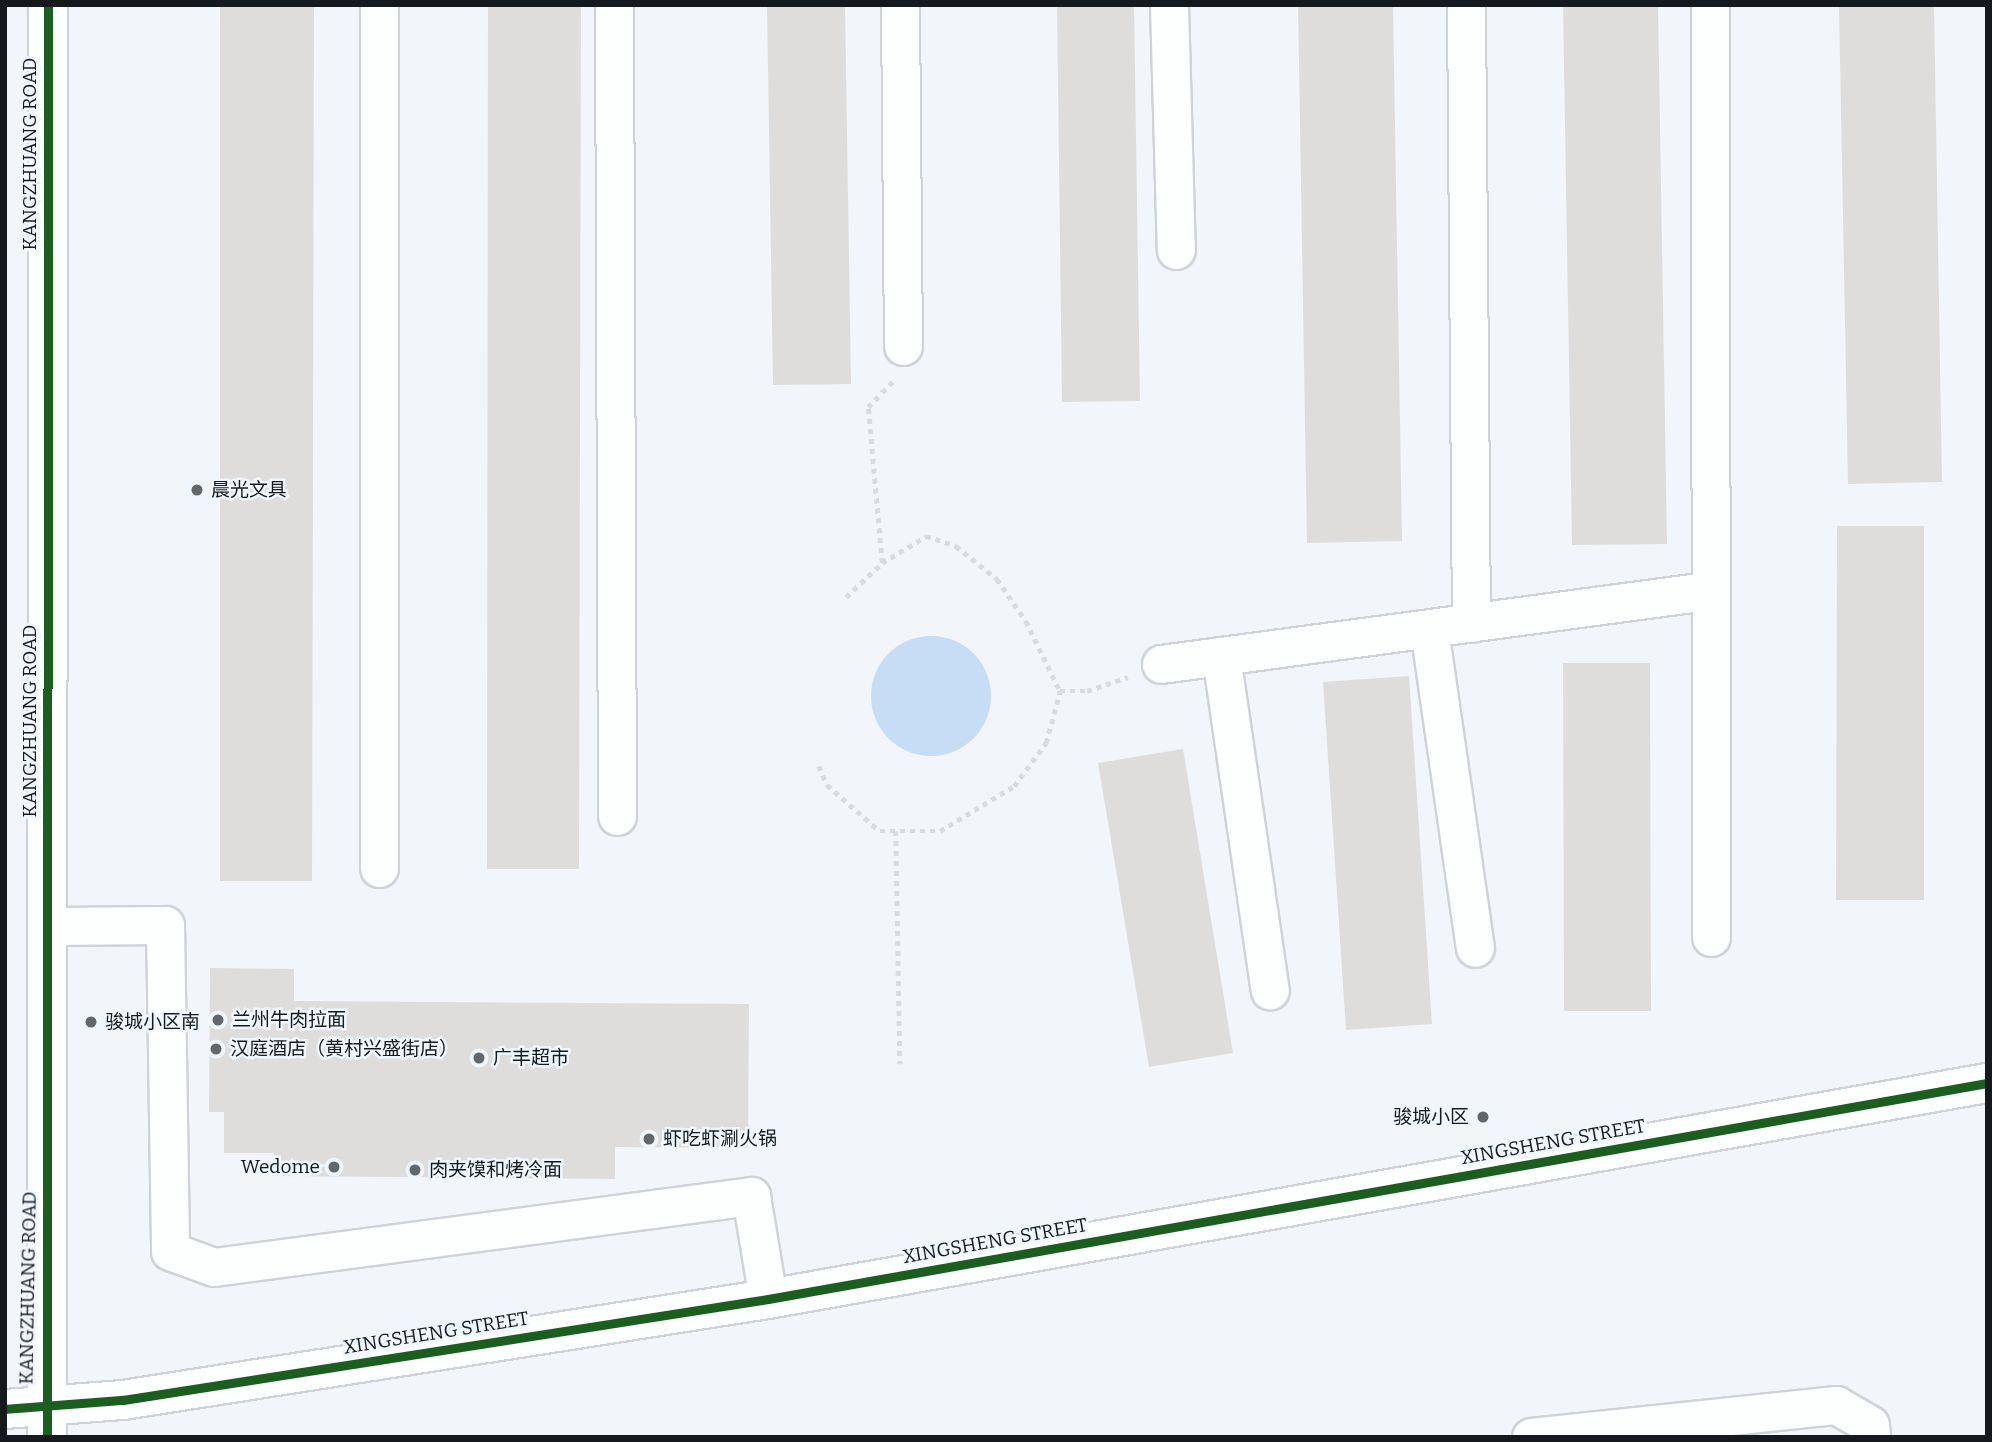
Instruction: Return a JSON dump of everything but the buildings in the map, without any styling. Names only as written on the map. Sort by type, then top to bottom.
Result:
[{"type":"street","name":"KANGZHUANG ROAD","points":[[46,1422],[48,5]]},
{"type":"street","points":[[379,5],[379,868]]},
{"type":"street","points":[[614,5],[617,816]]},
{"type":"street","points":[[900,5],[903,346]]},
{"type":"street","points":[[1169,5],[1176,250]]},
{"type":"street","points":[[1466,5],[1472,623]]},
{"type":"street","points":[[1710,5],[1707,591],[1711,937]]},
{"type":"street","points":[[1161,664],[1707,591]]},
{"type":"street","points":[[1429,629],[1475,948]]},
{"type":"street","points":[[1221,656],[1269,990]]},
{"type":"street","points":[[47,926],[165,925],[170,1251],[214,1267],[751,1196],[768,1299]]},
{"type":"street","name":"XINGSHENG STREET","points":[[5,1409],[46,1422],[768,1299],[1987,1083]]},
{"type":"street","points":[[1531,1437],[1768,1426],[1836,1405],[1870,1425],[1871,1437]]},
{"type":"path","points":[[882,563],[868,407],[898,377],[903,346]]},
{"type":"path","points":[[819,766],[827,785],[880,831],[940,831],[1014,786],[1046,743],[1060,691],[1026,621],[998,579],[956,546],[926,536],[882,563],[846,597]]},
{"type":"path","points":[[1060,691],[1087,691],[1161,664]]},
{"type":"path","points":[[897,831],[900,1064]]},
{"type":"shaded area","points":[[931,636],[954,640],[974,653],[987,673],[991,696],[987,719],[974,739],[954,752],[931,756],[908,752],[888,739],[875,719],[871,696],[875,673],[888,653],[908,640]]},
{"type":"cycle path","points":[[47,1437],[48,5]]},
{"type":"cycle path","points":[[5,1409],[123,1400],[768,1299],[1987,1083]]},
{"type":"place","name":"晨光文具","points":[[197,490]]},
{"type":"place","name":"兰州牛肉拉面","points":[[218,1020]]},
{"type":"place","name":"骏城小区南","points":[[91,1022]]},
{"type":"place","name":"汉庭酒店（黄村兴盛街店）","points":[[216,1049]]},
{"type":"place","name":"广丰超市","points":[[479,1058]]},
{"type":"place","name":"骏城小区","points":[[1483,1117]]},
{"type":"place","name":"虾吃虾涮火锅","points":[[649,1139]]},
{"type":"place","name":"Wedome","points":[[334,1167]]},
{"type":"place","name":"肉夹馍和烤冷面","points":[[415,1170]]}]
